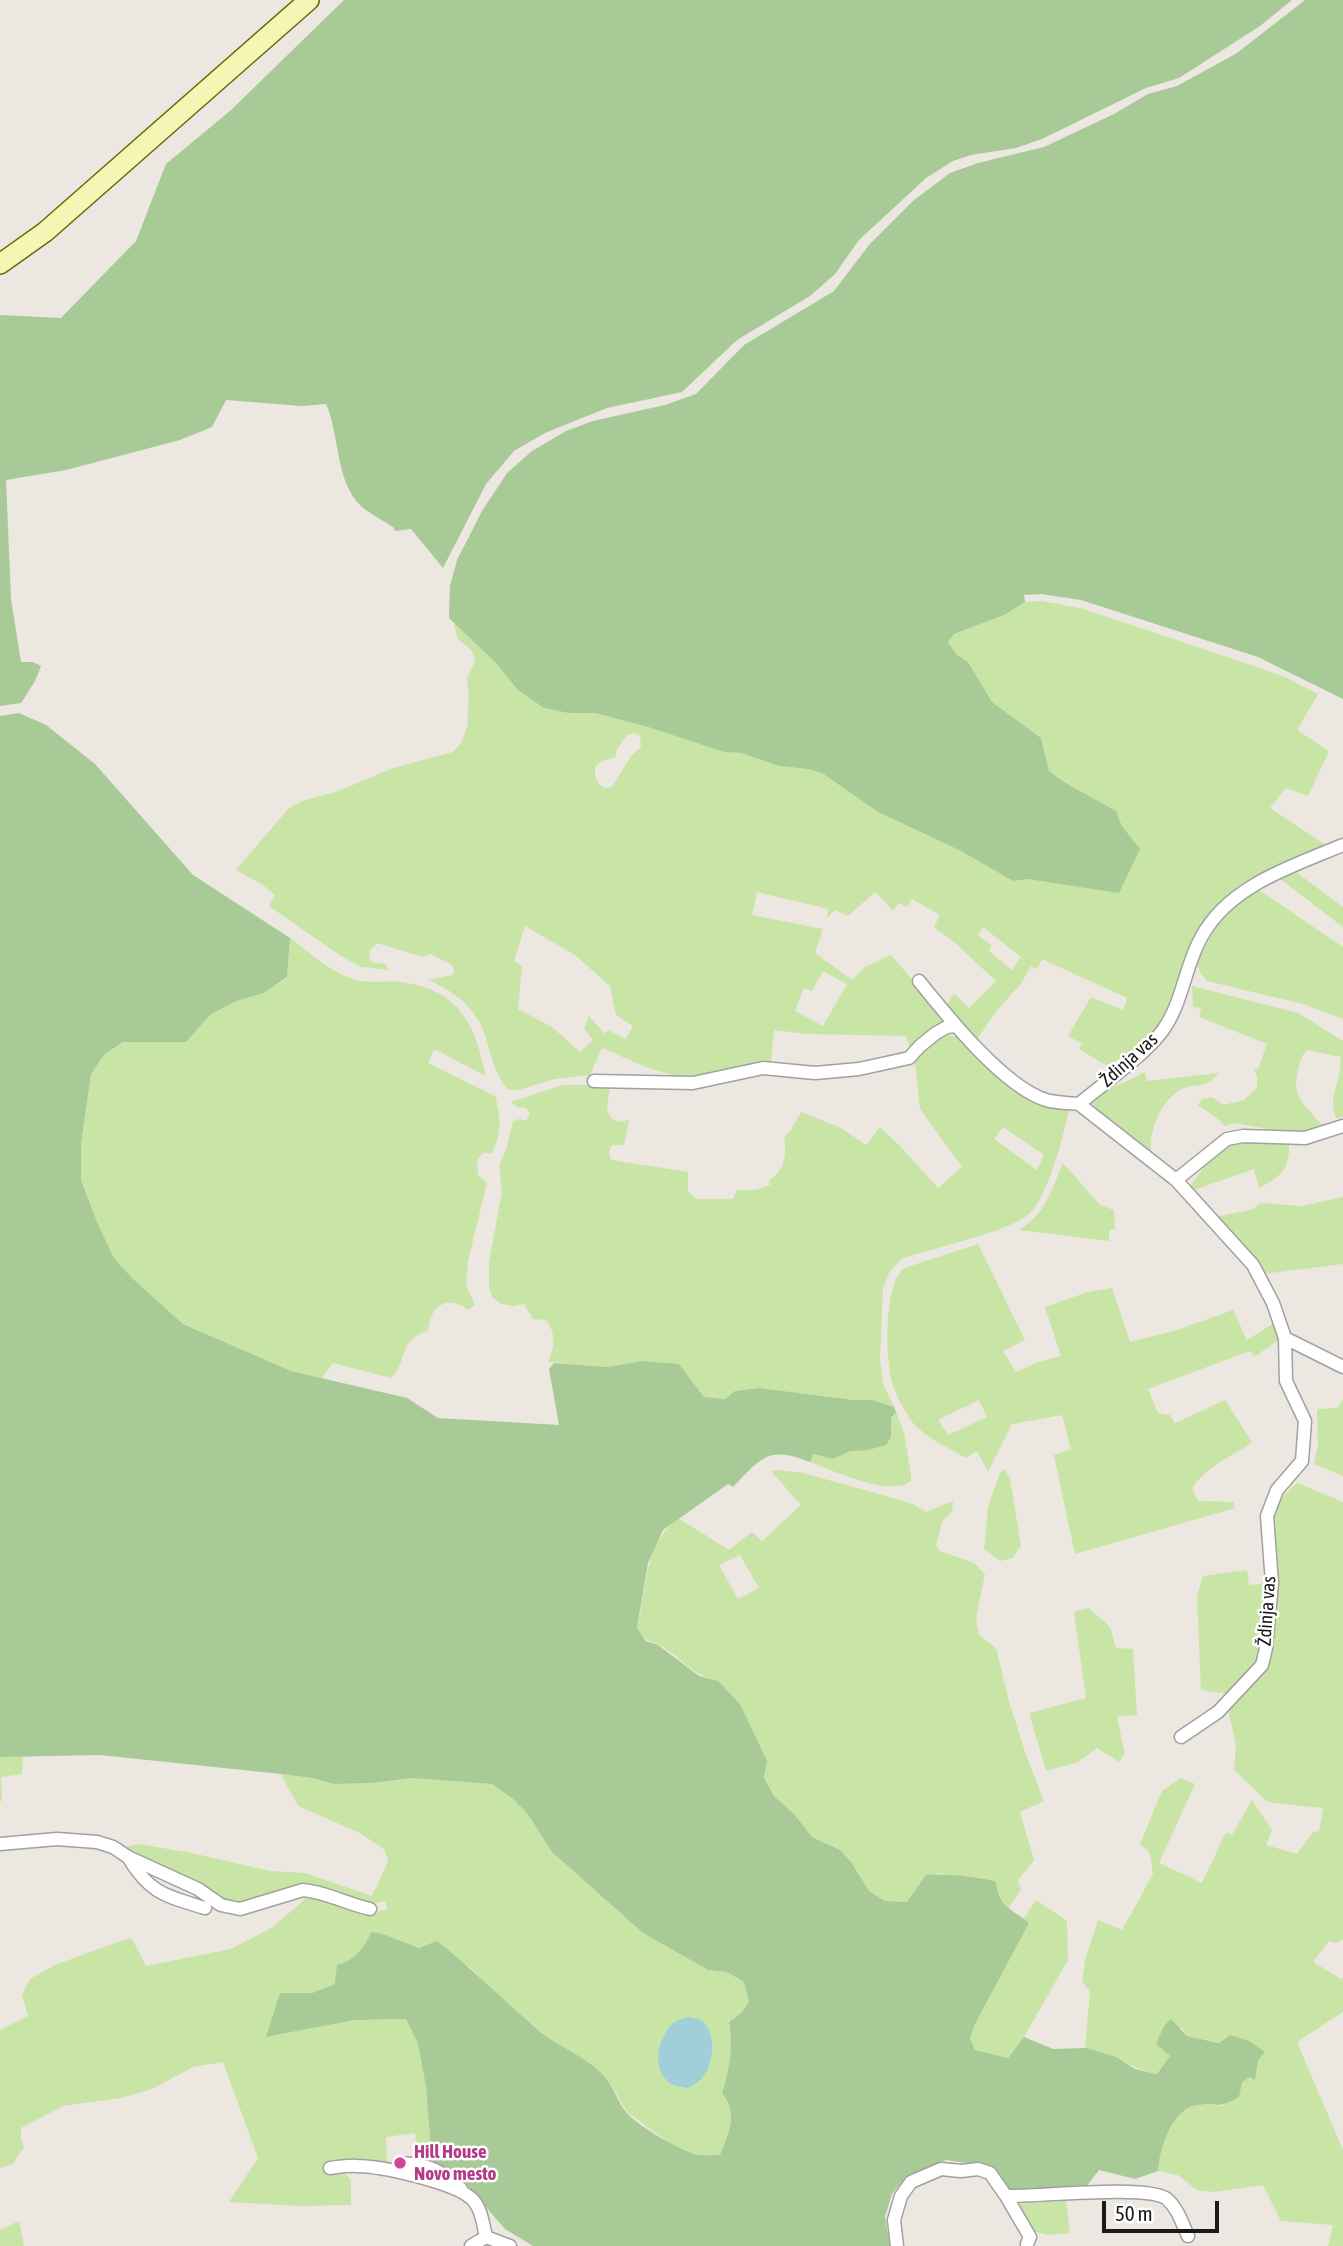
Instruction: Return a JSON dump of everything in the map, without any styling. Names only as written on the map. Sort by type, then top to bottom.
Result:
[{"type":"main road","points":[[0,264],[45,232],[309,0]]},
{"type":"street","name":"Ždinja vas","points":[[1181,1737],[1218,1712],[1262,1665],[1272,1583],[1267,1516],[1277,1490],[1302,1461],[1305,1421],[1286,1381],[1285,1338],[1273,1303],[1253,1265],[1176,1180],[1079,1104],[1163,1030],[1202,936],[1231,901],[1257,883],[1343,845]]},
{"type":"street","points":[[919,981],[956,1026],[1012,1079],[1046,1100],[1079,1104]]},
{"type":"street","points":[[594,1081],[693,1083],[763,1068],[815,1073],[859,1069],[909,1058],[936,1033],[956,1026]]},
{"type":"street","points":[[1176,1180],[1227,1139],[1243,1136],[1305,1138],[1343,1126]]},
{"type":"street","points":[[1285,1338],[1343,1367]]},
{"type":"street","points":[[0,1844],[57,1839],[97,1842],[113,1847],[128,1857],[198,1889],[220,1905],[230,1907],[249,1908],[303,1890],[370,1909]]},
{"type":"street","points":[[128,1857],[137,1873],[162,1895],[205,1908]]},
{"type":"street","points":[[400,2163],[424,2164],[437,2169],[471,2199],[485,2223],[486,2237]]},
{"type":"street","points":[[330,2168],[356,2165],[400,2173],[446,2187],[471,2199]]},
{"type":"street","points":[[897,2246],[894,2220],[901,2196],[911,2182],[942,2169],[978,2169],[990,2173],[1030,2236],[1027,2244]]},
{"type":"street","points":[[1006,2196],[1131,2193],[1165,2197],[1177,2211],[1188,2236]]},
{"type":"street","points":[[471,2246],[486,2237]]},
{"type":"street","points":[[486,2237],[510,2246]]},
{"type":"green space","points":[[344,0],[1292,0],[1260,26],[1179,78],[1146,88],[1042,139],[1016,148],[971,155],[953,161],[926,178],[859,240],[835,274],[810,296],[737,340],[682,392],[607,408],[545,433],[514,451],[486,484],[443,568],[411,529],[395,531],[393,527],[368,512],[353,496],[342,471],[326,404],[302,406],[226,400],[212,427],[180,440],[66,470],[6,480],[11,599],[21,662],[33,662],[41,666],[21,703],[0,706],[0,315],[61,318],[136,241],[166,164],[230,111]]},
{"type":"green space","points":[[1305,0],[1343,0],[1343,699],[1258,657],[1081,600],[1041,594],[1024,595],[1025,602],[1004,615],[954,634],[948,642],[956,654],[968,662],[992,702],[1041,738],[1049,771],[1116,811],[1122,826],[1140,849],[1119,893],[1028,879],[1013,881],[961,851],[878,812],[822,773],[779,766],[741,753],[724,752],[595,713],[569,713],[544,708],[518,690],[496,663],[449,618],[450,586],[457,560],[482,511],[507,473],[532,451],[566,431],[593,421],[665,405],[696,394],[744,345],[834,291],[869,245],[914,200],[950,173],[978,163],[1044,147],[1114,114],[1148,94],[1177,86],[1237,53]]},
{"type":"green space","points":[[1042,601],[1080,608],[1283,676],[1318,694],[1297,730],[1329,751],[1308,796],[1286,788],[1270,808],[1330,848],[1215,909],[1203,922],[1159,1026],[1142,1044],[1107,1066],[1079,1049],[1082,1044],[1068,1036],[1091,997],[1123,1010],[1127,998],[1042,959],[1037,969],[1031,966],[1020,985],[997,1010],[976,1041],[948,1010],[947,1005],[954,993],[969,1008],[996,981],[934,927],[940,915],[912,899],[907,907],[899,903],[893,911],[875,892],[848,916],[835,910],[827,918],[828,909],[757,892],[752,915],[823,929],[815,953],[852,980],[865,967],[891,955],[947,1020],[910,1049],[906,1036],[807,1034],[774,1030],[771,1064],[744,1066],[701,1076],[663,1072],[602,1048],[590,1075],[555,1079],[518,1090],[508,1090],[497,1071],[482,1026],[473,1012],[456,996],[429,980],[452,975],[452,965],[431,954],[423,957],[377,943],[370,950],[369,960],[385,964],[389,970],[361,967],[269,906],[275,895],[236,870],[289,808],[393,768],[453,752],[461,743],[467,728],[467,679],[475,661],[472,651],[457,638],[454,622],[496,663],[569,713],[595,713],[724,752],[741,753],[779,766],[822,773],[878,812],[961,851],[1013,881],[1140,849],[1122,826],[1116,811],[1049,771],[1041,738],[992,702],[968,662],[956,654],[948,642],[954,634],[1004,615],[1025,602]],"holes":[[[634,733],[640,736],[641,747],[632,755],[612,787],[605,788],[597,780],[595,767],[601,761],[615,757],[627,735]],[[525,926],[575,955],[610,986],[616,1015],[633,1026],[626,1039],[608,1030],[605,1034],[589,1016],[584,1029],[593,1040],[580,1052],[552,1027],[518,1009],[522,966],[514,961]],[[983,927],[1021,957],[1012,970],[989,951],[992,946],[978,935]],[[823,971],[847,984],[823,1026],[795,1011],[804,988],[812,991]]]},
{"type":"green space","points":[[19,713],[46,725],[95,764],[193,875],[290,938],[287,977],[264,993],[236,1001],[210,1015],[186,1042],[123,1042],[104,1055],[91,1074],[81,1144],[81,1180],[114,1258],[183,1324],[291,1371],[407,1398],[438,1418],[559,1425],[549,1369],[554,1363],[608,1367],[642,1361],[679,1364],[704,1397],[725,1399],[735,1391],[759,1388],[873,1400],[894,1407],[896,1412],[891,1418],[891,1437],[886,1445],[850,1451],[833,1459],[813,1454],[810,1462],[784,1455],[766,1457],[733,1487],[728,1484],[663,1530],[648,1563],[637,1628],[646,1641],[658,1645],[699,1676],[718,1681],[740,1704],[767,1761],[764,1777],[774,1796],[794,1814],[812,1837],[840,1850],[869,1891],[885,1901],[907,1902],[926,1875],[982,1879],[996,1882],[1003,1902],[1029,1923],[975,2024],[970,2038],[975,2050],[1008,2058],[1024,2037],[1053,2049],[1087,2048],[1116,2057],[1135,2069],[1157,2074],[1170,2056],[1156,2044],[1164,2026],[1171,2019],[1187,2036],[1219,2043],[1230,2035],[1249,2041],[1265,2052],[1258,2061],[1255,2080],[1250,2077],[1242,2082],[1239,2097],[1221,2104],[1197,2105],[1180,2114],[1168,2131],[1158,2171],[1135,2179],[1099,2170],[1086,2187],[1007,2191],[987,2166],[946,2160],[906,2177],[892,2194],[885,2217],[890,2246],[533,2246],[505,2229],[466,2184],[432,2164],[426,2087],[418,2044],[406,2019],[355,2020],[266,2037],[280,1993],[312,1993],[335,1984],[337,1965],[358,1953],[371,1932],[419,1948],[437,1941],[542,2033],[600,2072],[626,2112],[639,2124],[682,2149],[699,2155],[720,2155],[731,2116],[722,2093],[730,2057],[729,2022],[741,2013],[749,2002],[744,1982],[727,1972],[708,1970],[643,1933],[552,1852],[527,1813],[492,1784],[412,1778],[334,1784],[281,1774],[100,1755],[0,1757],[0,716]]},
{"type":"green space","points":[[1296,872],[1343,907],[1343,927],[1280,879]]},
{"type":"green space","points":[[1259,890],[1343,947],[1343,1019],[1303,1004],[1207,981],[1200,972],[1197,963],[1222,921],[1237,905]]},
{"type":"green space","points":[[290,938],[325,965],[347,977],[360,981],[400,982],[420,986],[437,992],[450,1001],[470,1025],[486,1076],[434,1049],[428,1063],[495,1096],[497,1104],[500,1125],[498,1139],[492,1153],[483,1153],[477,1160],[478,1175],[487,1183],[468,1261],[466,1285],[475,1305],[468,1310],[450,1303],[436,1308],[428,1331],[418,1335],[407,1346],[400,1365],[391,1378],[333,1363],[322,1378],[291,1371],[183,1324],[114,1258],[81,1180],[81,1144],[91,1074],[104,1055],[124,1042],[186,1042],[210,1015],[236,1001],[264,993],[287,978]]},
{"type":"green space","points":[[1192,986],[1298,1013],[1343,1041],[1343,1117],[1336,1118],[1333,1108],[1341,1057],[1307,1050],[1299,1064],[1297,1089],[1302,1103],[1323,1127],[1296,1134],[1234,1123],[1224,1126],[1198,1105],[1202,1099],[1212,1097],[1223,1105],[1244,1100],[1257,1088],[1254,1070],[1258,1069],[1267,1044],[1199,1017],[1201,1008],[1193,1007]]},
{"type":"green space","points":[[947,1035],[959,1037],[1050,1106],[1069,1110],[1050,1176],[1032,1211],[1009,1226],[901,1259],[889,1273],[883,1288],[880,1360],[884,1386],[894,1407],[873,1400],[759,1388],[735,1391],[725,1399],[704,1397],[686,1373],[642,1361],[608,1367],[548,1362],[553,1340],[552,1330],[546,1320],[533,1319],[524,1304],[501,1304],[492,1297],[489,1262],[502,1191],[499,1165],[513,1122],[518,1119],[526,1121],[530,1114],[526,1108],[517,1107],[511,1102],[562,1085],[610,1085],[607,1110],[611,1118],[618,1122],[629,1120],[624,1145],[612,1145],[609,1151],[611,1160],[688,1172],[688,1191],[696,1199],[733,1199],[737,1190],[756,1190],[770,1185],[769,1181],[779,1172],[784,1162],[784,1137],[801,1112],[841,1128],[866,1145],[880,1127],[938,1188],[962,1167],[920,1109],[915,1062],[928,1046]],"holes":[[[1003,1127],[1044,1155],[1037,1170],[994,1139]]]},
{"type":"green space","points":[[1145,1072],[1147,1081],[1219,1073],[1204,1084],[1180,1090],[1167,1102],[1154,1127],[1151,1153],[1101,1116],[1091,1101],[1094,1093]]},
{"type":"green space","points":[[1239,1140],[1289,1143],[1288,1159],[1283,1171],[1259,1188],[1254,1169],[1194,1190],[1191,1185],[1216,1151]]},
{"type":"green space","points":[[1063,1163],[1100,1205],[1114,1210],[1115,1229],[1109,1230],[1109,1241],[1019,1230],[1041,1209]]},
{"type":"green space","points":[[1343,1197],[1343,1264],[1263,1274],[1214,1217],[1251,1210],[1261,1203],[1302,1206]]},
{"type":"green space","points":[[978,1244],[1025,1340],[1003,1351],[1016,1372],[1061,1356],[1045,1307],[1088,1292],[1112,1288],[1130,1342],[1174,1331],[1233,1310],[1247,1340],[1274,1323],[1283,1337],[1254,1357],[1250,1351],[1148,1389],[1158,1413],[1170,1415],[1175,1423],[1225,1400],[1252,1442],[1211,1468],[1192,1489],[1198,1501],[1233,1502],[1235,1508],[1075,1554],[1054,1455],[1071,1449],[1062,1415],[1012,1424],[988,1472],[977,1451],[966,1458],[924,1433],[907,1414],[891,1377],[888,1344],[892,1290],[904,1268]],"holes":[[[979,1400],[987,1417],[948,1435],[938,1420]]]},
{"type":"green space","points":[[1343,1400],[1343,1476],[1314,1464],[1318,1446],[1317,1409],[1337,1408]]},
{"type":"green space","points":[[896,1412],[904,1432],[911,1481],[902,1485],[876,1485],[810,1462],[812,1454],[833,1459],[850,1450],[868,1450],[891,1437],[891,1418]]},
{"type":"green space","points":[[1004,1469],[1010,1478],[1021,1546],[1012,1558],[1000,1561],[984,1549],[988,1507],[1000,1473]]},
{"type":"green space","points":[[771,1471],[803,1473],[900,1500],[926,1512],[953,1501],[952,1511],[942,1522],[936,1545],[940,1551],[974,1563],[985,1574],[976,1618],[979,1635],[996,1648],[1009,1701],[1044,1801],[1020,1812],[1034,1860],[1018,1880],[1021,1890],[1009,1908],[1001,1900],[996,1882],[975,1877],[937,1873],[907,1902],[885,1901],[869,1891],[840,1850],[812,1837],[794,1814],[774,1796],[718,1681],[692,1670],[667,1650],[646,1639],[637,1628],[652,1555],[666,1529],[678,1518],[729,1550],[752,1532],[762,1541],[801,1505]],"holes":[[[740,1555],[759,1588],[738,1599],[719,1565]]]},
{"type":"green space","points":[[1297,1483],[1343,1502],[1343,1939],[1336,1943],[1329,1941],[1313,1962],[1341,1979],[1343,1977],[1343,2012],[1297,2042],[1343,2150],[1343,2246],[1328,2246],[1333,2225],[1281,2221],[1263,2185],[1214,2192],[1197,2190],[1178,2175],[1158,2171],[1164,2143],[1179,2116],[1194,2105],[1223,2106],[1242,2082],[1250,2077],[1255,2079],[1258,2061],[1265,2052],[1187,2036],[1181,2027],[1157,2044],[1170,2056],[1157,2074],[1085,2048],[1090,1992],[1082,1981],[1086,1957],[1098,1920],[1122,1930],[1153,1874],[1150,1853],[1140,1844],[1162,1791],[1180,1778],[1195,1784],[1159,1863],[1202,1883],[1226,1832],[1232,1835],[1252,1800],[1272,1830],[1266,1845],[1297,1854],[1313,1832],[1319,1831],[1323,1808],[1267,1801],[1234,1770],[1236,1745],[1229,1714],[1230,1706],[1256,1678],[1277,1580],[1273,1514],[1280,1499]]},
{"type":"green space","points":[[1247,1570],[1249,1585],[1268,1583],[1260,1661],[1230,1694],[1206,1691],[1201,1689],[1197,1596],[1203,1576]]},
{"type":"green space","points":[[1089,1608],[1110,1627],[1116,1648],[1133,1649],[1137,1715],[1117,1717],[1125,1754],[1119,1762],[1097,1748],[1078,1762],[1046,1771],[1029,1713],[1086,1698],[1074,1612]]},
{"type":"green space","points":[[23,1756],[22,1774],[1,1777],[0,1801],[0,1757]]},
{"type":"green space","points":[[281,1774],[334,1784],[412,1778],[492,1784],[527,1813],[552,1852],[643,1933],[708,1970],[727,1972],[744,1982],[749,2002],[741,2013],[729,2022],[730,2058],[722,2093],[729,2108],[730,2124],[721,2155],[699,2155],[672,2145],[627,2112],[599,2071],[544,2034],[492,1990],[471,1968],[383,1934],[371,1932],[362,1951],[347,1962],[335,1984],[312,1993],[281,1993],[267,2037],[355,2020],[406,2019],[418,2044],[426,2087],[432,2164],[418,2159],[415,2133],[386,2137],[387,2161],[405,2163],[423,2173],[342,2171],[351,2180],[351,2205],[300,2206],[229,2202],[258,2158],[223,2062],[193,2067],[152,2089],[121,2098],[63,2106],[21,2128],[24,2147],[13,2164],[0,2168],[0,2030],[28,2016],[22,1995],[30,1979],[55,1965],[126,1939],[132,1939],[146,1966],[231,1949],[273,1927],[306,1898],[304,1893],[370,1914],[387,1909],[386,1901],[369,1904],[313,1887],[233,1905],[146,1862],[125,1847],[139,1844],[270,1871],[305,1873],[372,1896],[388,1862],[385,1850],[360,1833],[298,1806]]},
{"type":"green space","points":[[1036,1900],[1067,1921],[1068,1960],[1024,2037],[1008,2058],[975,2050],[970,2038],[975,2024],[1029,1923],[1024,1918]]},
{"type":"green space","points":[[1066,2201],[1070,2233],[1047,2235],[1033,2231],[1016,2204]]},
{"type":"green space","points":[[19,2221],[24,2246],[0,2246],[0,2230]]},
{"type":"water","points":[[689,2017],[699,2019],[706,2025],[712,2039],[712,2048],[706,2072],[688,2088],[671,2084],[664,2078],[658,2063],[658,2054],[663,2037],[673,2023]]},
{"type":"place","name":"Hill House Novo mesto","points":[[400,2163]]}]
